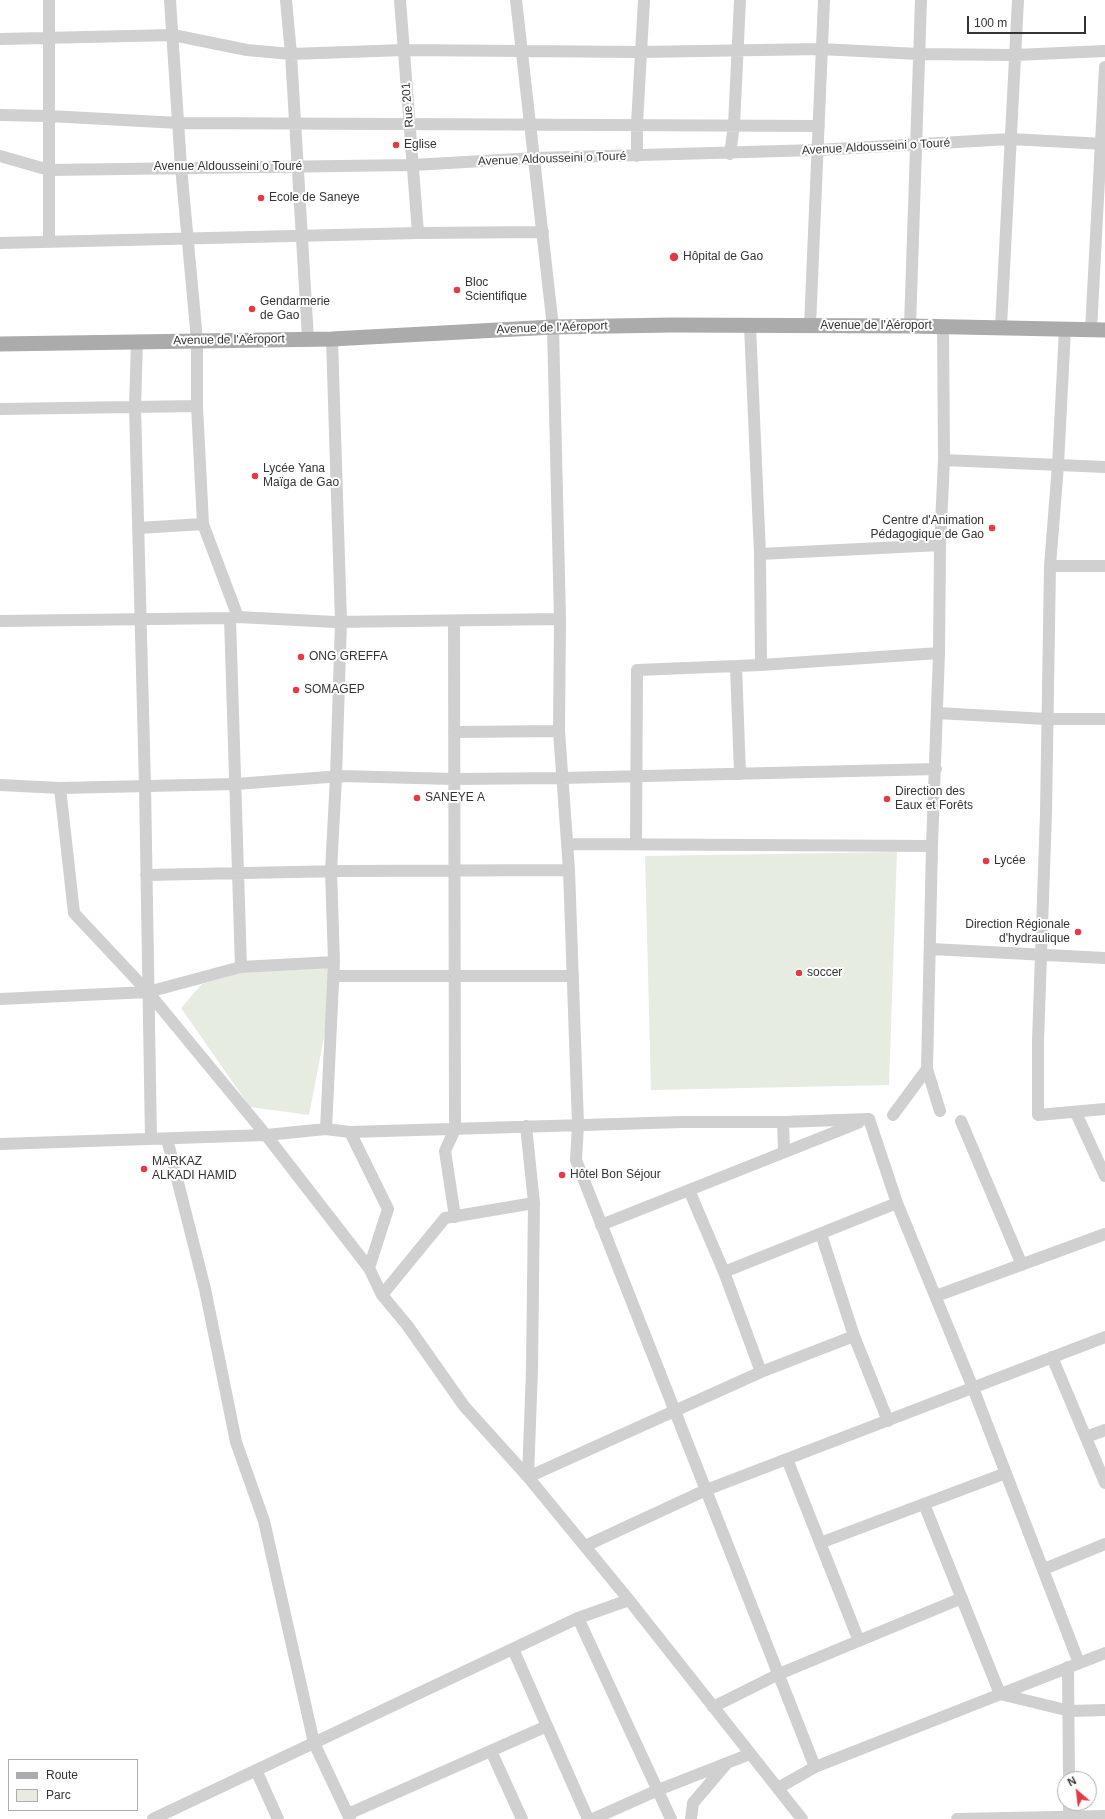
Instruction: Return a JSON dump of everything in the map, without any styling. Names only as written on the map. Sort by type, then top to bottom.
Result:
[{"type":"main road","name":"Avenue de l'Aéroport","points":[[0,344],[332,339],[553,327],[672,324],[750,326],[1001,327],[1098,330]]},
{"type":"street","points":[[49,0],[49,241]]},
{"type":"street","points":[[170,0],[181,167],[189,239],[197,340],[197,406],[203,524],[234,618],[236,784],[241,967]]},
{"type":"street","points":[[286,0],[291,54],[308,339]]},
{"type":"street","name":"Rue 201","points":[[400,0],[418,233]]},
{"type":"street","points":[[516,0],[553,327],[560,618],[559,731],[568,844],[578,1125],[576,1160],[815,1767]]},
{"type":"street","points":[[638,156],[637,124],[644,0]]},
{"type":"street","points":[[730,154],[734,125],[740,0]]},
{"type":"street","points":[[810,326],[824,0]]},
{"type":"street","points":[[910,326],[921,0]]},
{"type":"street","points":[[1001,327],[1018,0]]},
{"type":"street","points":[[0,39],[173,35],[247,50],[291,54],[404,50],[640,52],[821,48],[918,54],[1015,55],[1105,51]]},
{"type":"street","points":[[1098,330],[1105,67]]},
{"type":"street","points":[[0,115],[179,123],[531,123],[819,126]]},
{"type":"street","name":"Avenue Aldousseini o Touré","points":[[0,156],[49,170],[413,165],[535,158],[730,154],[1010,139],[1102,144]]},
{"type":"street","points":[[0,243],[418,233],[543,232]]},
{"type":"street","points":[[750,326],[760,554],[761,665]]},
{"type":"street","points":[[940,1111],[927,1069],[932,846],[939,653],[940,545],[944,460],[943,327]]},
{"type":"street","points":[[1065,329],[1058,465],[1050,566],[1046,813],[1038,1041],[1038,1115],[1076,1113],[1105,1109]]},
{"type":"street","points":[[326,1130],[334,962],[331,871],[336,777],[341,622],[332,339]]},
{"type":"street","points":[[137,341],[135,407],[145,786],[151,1139]]},
{"type":"street","points":[[0,409],[197,406]]},
{"type":"street","points":[[944,460],[1105,467]]},
{"type":"street","points":[[138,528],[203,524]]},
{"type":"street","points":[[760,554],[940,545]]},
{"type":"street","points":[[1050,566],[1105,566]]},
{"type":"street","points":[[0,621],[234,618],[341,622],[560,618]]},
{"type":"street","points":[[454,621],[455,1129],[445,1151],[455,1217]]},
{"type":"street","points":[[636,844],[637,670],[761,665],[939,653]]},
{"type":"street","points":[[736,666],[740,774]]},
{"type":"street","points":[[937,713],[1047,719],[1105,719]]},
{"type":"street","points":[[454,732],[559,731]]},
{"type":"street","points":[[0,785],[60,788],[236,784],[336,777],[454,779],[636,777],[936,768]]},
{"type":"street","points":[[60,788],[74,913],[148,992],[266,1135],[369,1268],[382,1295],[407,1325],[464,1406],[528,1477],[585,1546],[802,1819]]},
{"type":"street","points":[[568,844],[932,846]]},
{"type":"street","points":[[146,875],[331,871],[569,870]]},
{"type":"street","points":[[930,949],[1105,958]]},
{"type":"street","points":[[0,999],[148,992],[241,967],[334,962]]},
{"type":"street","points":[[333,976],[573,976]]},
{"type":"street","points":[[893,1115],[927,1069]]},
{"type":"street","points":[[1076,1113],[1105,1176]]},
{"type":"street","points":[[601,1225],[784,1151],[869,1119]]},
{"type":"street","points":[[0,1144],[266,1135],[326,1130],[350,1132],[683,1122],[783,1122],[869,1119]]},
{"type":"street","points":[[869,1119],[897,1203],[973,1388],[1044,1570],[1073,1665],[1070,1711],[1069,1771]]},
{"type":"street","points":[[961,1121],[1022,1266]]},
{"type":"street","points":[[783,1122],[784,1151]]},
{"type":"street","points":[[526,1126],[534,1203],[532,1369],[528,1477]]},
{"type":"street","points":[[350,1132],[388,1209],[369,1268]]},
{"type":"street","points":[[167,1139],[205,1288],[236,1442],[264,1521],[314,1743],[349,1816],[547,1726]]},
{"type":"street","points":[[689,1190],[724,1272],[761,1372]]},
{"type":"street","points":[[382,1295],[445,1218],[534,1203]]},
{"type":"street","points":[[724,1272],[897,1203]]},
{"type":"street","points":[[821,1234],[854,1336],[888,1421]]},
{"type":"street","points":[[936,1296],[1022,1266],[1105,1234]]},
{"type":"street","points":[[528,1477],[761,1372],[854,1336]]},
{"type":"street","points":[[585,1546],[706,1490],[1105,1337]]},
{"type":"street","points":[[1052,1357],[1105,1483]]},
{"type":"street","points":[[1086,1437],[1105,1430]]},
{"type":"street","points":[[787,1460],[859,1641]]},
{"type":"street","points":[[820,1544],[1006,1473]]},
{"type":"street","points":[[924,1504],[1000,1694]]},
{"type":"street","points":[[1044,1570],[1105,1544]]},
{"type":"street","points":[[713,1707],[779,1674],[962,1598]]},
{"type":"street","points":[[153,1819],[578,1618],[629,1600]]},
{"type":"street","points":[[578,1618],[671,1819]]},
{"type":"street","points":[[513,1649],[588,1819]]},
{"type":"street","points":[[778,1788],[815,1767],[1105,1653]]},
{"type":"street","points":[[1000,1694],[1070,1711],[1105,1710]]},
{"type":"street","points":[[491,1751],[518,1818]]},
{"type":"street","points":[[593,1819],[658,1790],[750,1754]]},
{"type":"street","points":[[690,1819],[693,1803],[728,1762]]},
{"type":"street","points":[[256,1770],[278,1819]]},
{"type":"street","points":[[1069,1811],[1069,1816]]},
{"type":"street","points":[[957,1819],[1105,1816]]},
{"type":"green space","points":[[897,852],[889,1085],[651,1090],[645,856]]},
{"type":"green space","points":[[328,968],[326,1027],[309,1115],[250,1107],[181,1008],[202,984],[241,973]]},
{"type":"place","name":"Eglise","points":[[396,145]]},
{"type":"place","name":"Ecole de Saneye","points":[[261,198]]},
{"type":"place","name":"Hôpital de Gao","points":[[674,257]]},
{"type":"place","name":"Bloc Scientifique","points":[[457,290]]},
{"type":"place","name":"Gendarmerie de Gao","points":[[252,309]]},
{"type":"place","name":"Lycée Yana Maïga de Gao","points":[[255,476]]},
{"type":"place","name":"Centre d'Animation Pédagogique de Gao","points":[[992,528]]},
{"type":"place","name":"ONG GREFFA","points":[[301,657]]},
{"type":"place","name":"SOMAGEP","points":[[296,690]]},
{"type":"place","name":"SANEYE A","points":[[417,798]]},
{"type":"place","name":"Direction des Eaux et Forêts","points":[[887,799]]},
{"type":"place","name":"Lycée","points":[[986,861]]},
{"type":"place","name":"Direction Régionale d'hydraulique","points":[[1078,932]]},
{"type":"place","name":"soccer","points":[[799,973]]},
{"type":"place","name":"MARKAZ ALKADI HAMID","points":[[144,1169]]},
{"type":"place","name":"Hôtel Bon Séjour","points":[[562,1175]]}]
